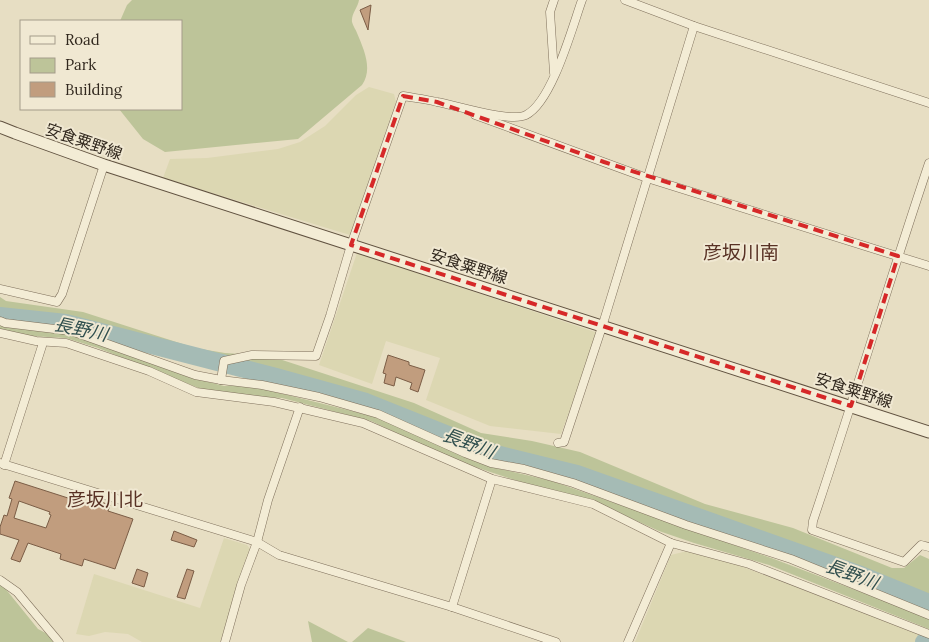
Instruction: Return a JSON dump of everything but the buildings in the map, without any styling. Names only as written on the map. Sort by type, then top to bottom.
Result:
[{"type":"main road","name":"安食粟野線","points":[[0,126],[104,165],[929,432]]},
{"type":"street","points":[[554,0],[550,12],[554,77]]},
{"type":"street","points":[[221,379],[224,362],[252,355],[316,356],[351,245],[403,96],[496,116],[525,116],[541,100],[554,77],[582,0]]},
{"type":"street","points":[[625,0],[694,26],[929,103]]},
{"type":"street","points":[[558,442],[564,442],[602,327],[694,26]]},
{"type":"street","points":[[437,102],[647,178],[929,266]]},
{"type":"street","points":[[929,163],[813,521],[812,530],[904,562],[921,544],[929,547]]},
{"type":"street","points":[[0,289],[57,302],[62,294],[104,165]]},
{"type":"street","points":[[0,320],[6,323],[71,331],[195,375],[262,385],[319,397],[378,414],[492,463],[524,469],[573,483],[686,525],[791,559],[929,615]]},
{"type":"street","points":[[0,333],[36,341],[66,343],[149,371],[196,392],[274,402],[363,423],[492,479],[593,504],[671,543],[749,564],[929,634]]},
{"type":"street","points":[[42,346],[2,464],[257,542],[279,555],[452,607],[556,642]]},
{"type":"street","points":[[225,642],[241,585],[257,542],[268,500],[300,407]]},
{"type":"street","points":[[452,607],[492,479]]},
{"type":"street","points":[[628,642],[671,543]]},
{"type":"street","points":[[0,580],[17,592],[60,642]]},
{"type":"highlighted area","points":[[403,96],[437,102],[604,162],[898,256],[851,406],[351,245]]},
{"type":"shaded area","points":[[369,87],[394,94],[396,102],[350,235],[163,178],[170,159],[207,158],[278,149],[300,142],[325,126],[356,95]]},
{"type":"shaded area","points":[[357,253],[598,333],[561,434],[490,426],[426,400],[440,358],[386,341],[372,384],[319,365]]},
{"type":"shaded area","points":[[224,538],[247,545],[251,550],[220,642],[142,642],[128,634],[105,632],[89,636],[76,634],[94,574],[200,608]]},
{"type":"shaded area","points":[[687,551],[730,562],[920,634],[916,642],[635,642],[671,555]]},
{"type":"green space","points":[[132,0],[359,0],[352,22],[366,59],[367,73],[362,85],[298,139],[165,152],[143,139],[120,110],[182,110],[182,20],[120,20],[127,5]]},
{"type":"green space","points":[[0,297],[6,301],[83,312],[195,348],[225,353],[270,356],[414,403],[481,433],[532,441],[580,452],[705,504],[793,528],[892,568],[904,568],[920,555],[929,559],[929,601],[573,468],[498,451],[396,409],[276,373],[197,362],[69,321],[32,317],[0,308]]},
{"type":"green space","points":[[0,323],[70,334],[193,378],[224,386],[247,385],[376,417],[492,467],[552,481],[774,559],[929,618],[929,629],[769,565],[659,531],[604,506],[551,492],[454,460],[371,421],[282,398],[243,396],[201,389],[98,348],[66,338],[30,336],[0,329]]},
{"type":"green space","points":[[0,582],[38,629],[63,642],[0,642]]},
{"type":"green space","points":[[308,621],[348,642],[312,642]]},
{"type":"green space","points":[[368,628],[406,642],[352,642]]},
{"type":"waterway","name":"長野川","points":[[0,316],[66,323],[366,402],[496,454],[577,474],[861,575],[929,603]]},
{"type":"waterway","points":[[924,642],[929,640]]},
{"type":"district","name":"彦坂川南","points":[[741,252]]},
{"type":"district","name":"彦坂川北","points":[[105,499]]}]
